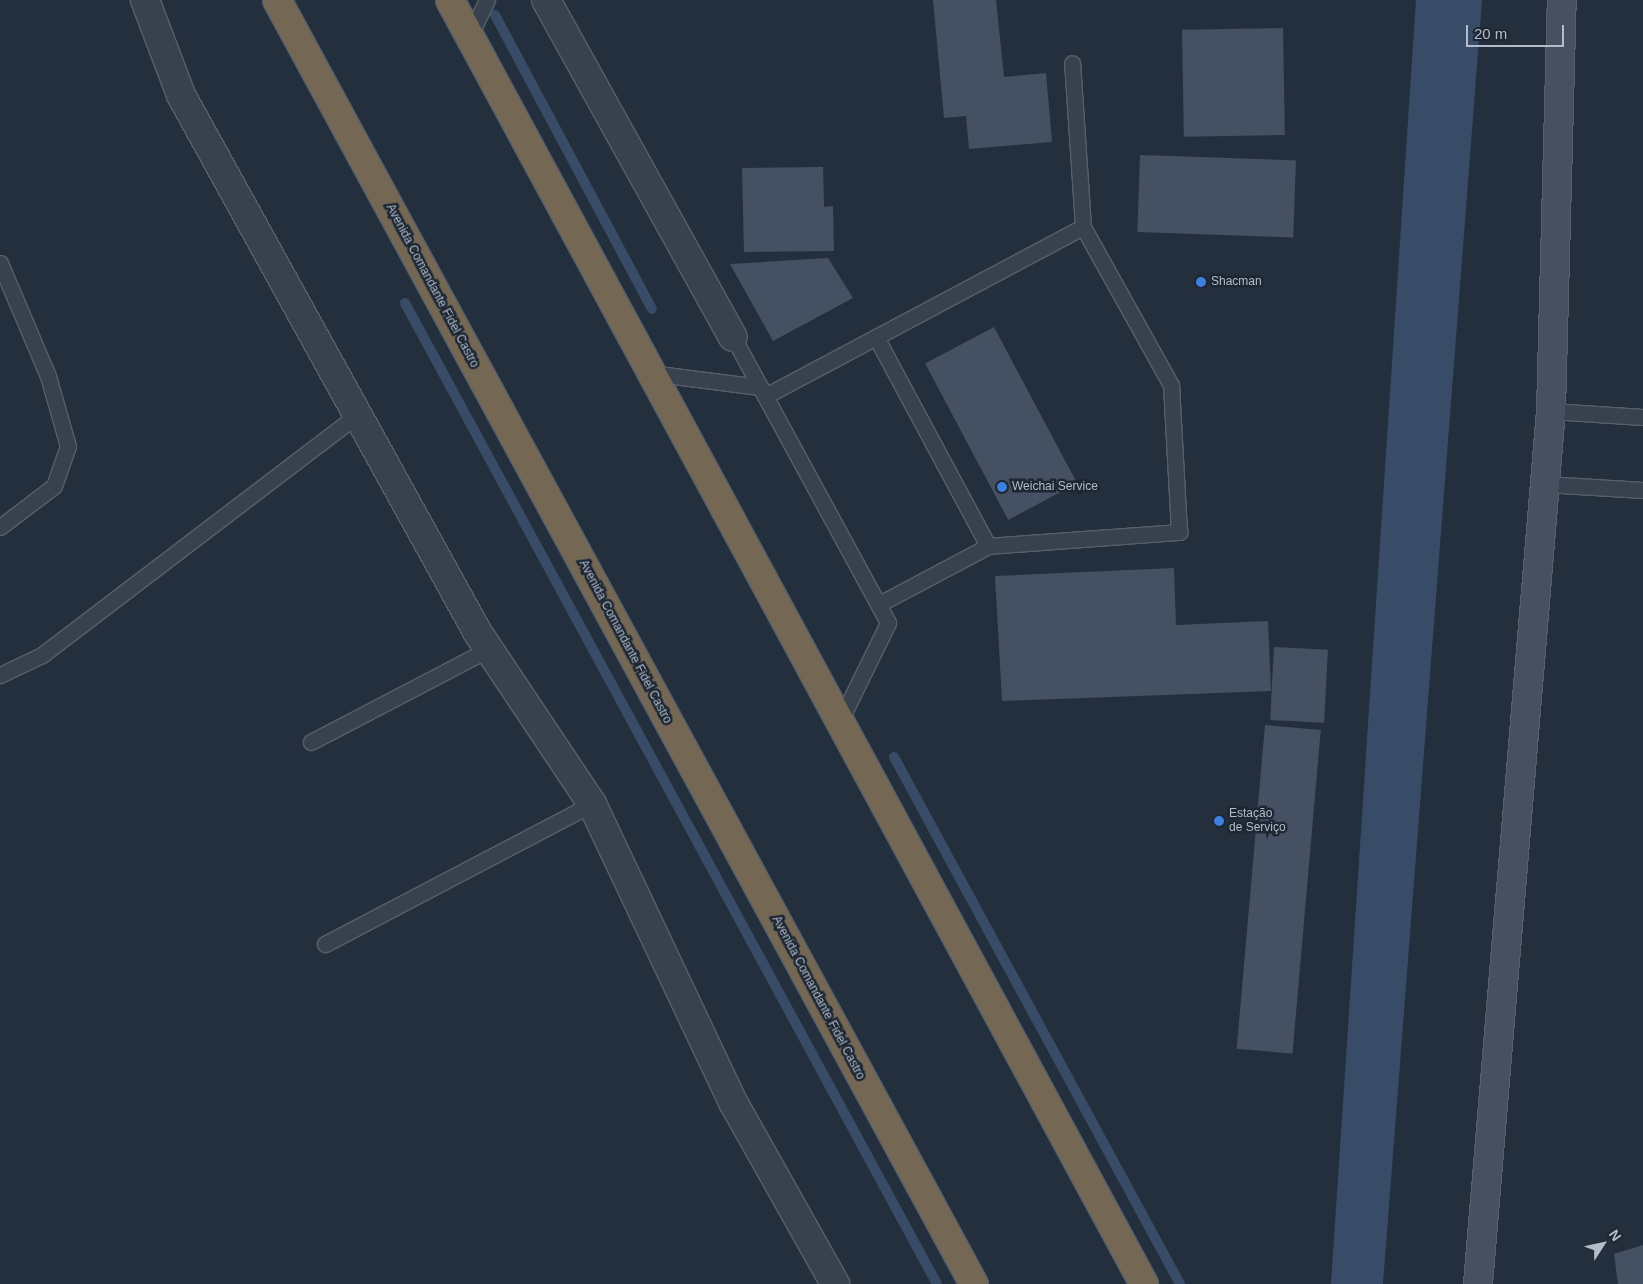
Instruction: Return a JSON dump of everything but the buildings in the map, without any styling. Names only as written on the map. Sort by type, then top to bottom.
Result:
[{"type":"highway","name":"Avenida Comandante Fidel Castro","points":[[277,0],[974,1284]]},
{"type":"highway","points":[[450,0],[839,723],[1144,1284]]},
{"type":"street","points":[[145,0],[181,95],[357,415],[489,649],[592,804],[733,1102],[835,1284]]},
{"type":"street","points":[[546,0],[732,337]]},
{"type":"street","points":[[1478,1284],[1551,411],[1562,0]]},
{"type":"lane","points":[[470,37],[487,0]]},
{"type":"lane","points":[[879,604],[988,546],[1180,532],[1171,386],[1083,227],[1072,63]]},
{"type":"lane","points":[[650,373],[763,392],[876,337],[1083,227]]},
{"type":"lane","points":[[0,263],[48,376],[68,446],[54,486],[0,527]]},
{"type":"lane","points":[[732,337],[888,623],[839,723]]},
{"type":"lane","points":[[876,337],[988,546]]},
{"type":"lane","points":[[1551,411],[1643,417]]},
{"type":"lane","points":[[0,675],[42,655],[357,415]]},
{"type":"lane","points":[[1545,484],[1643,490]]},
{"type":"lane","points":[[311,742],[489,649]]},
{"type":"lane","points":[[325,944],[592,804]]},
{"type":"water","points":[[1416,0],[1482,0],[1383,1284],[1331,1284]]},
{"type":"waterway","points":[[495,15],[652,309]]},
{"type":"waterway","points":[[405,303],[937,1284]]},
{"type":"waterway","points":[[894,757],[1180,1284]]},
{"type":"place","name":"Shacman","points":[[1201,282]]},
{"type":"place","name":"Weichai Service","points":[[1002,487]]},
{"type":"place","name":"Estação de Serviço","points":[[1219,821]]}]
